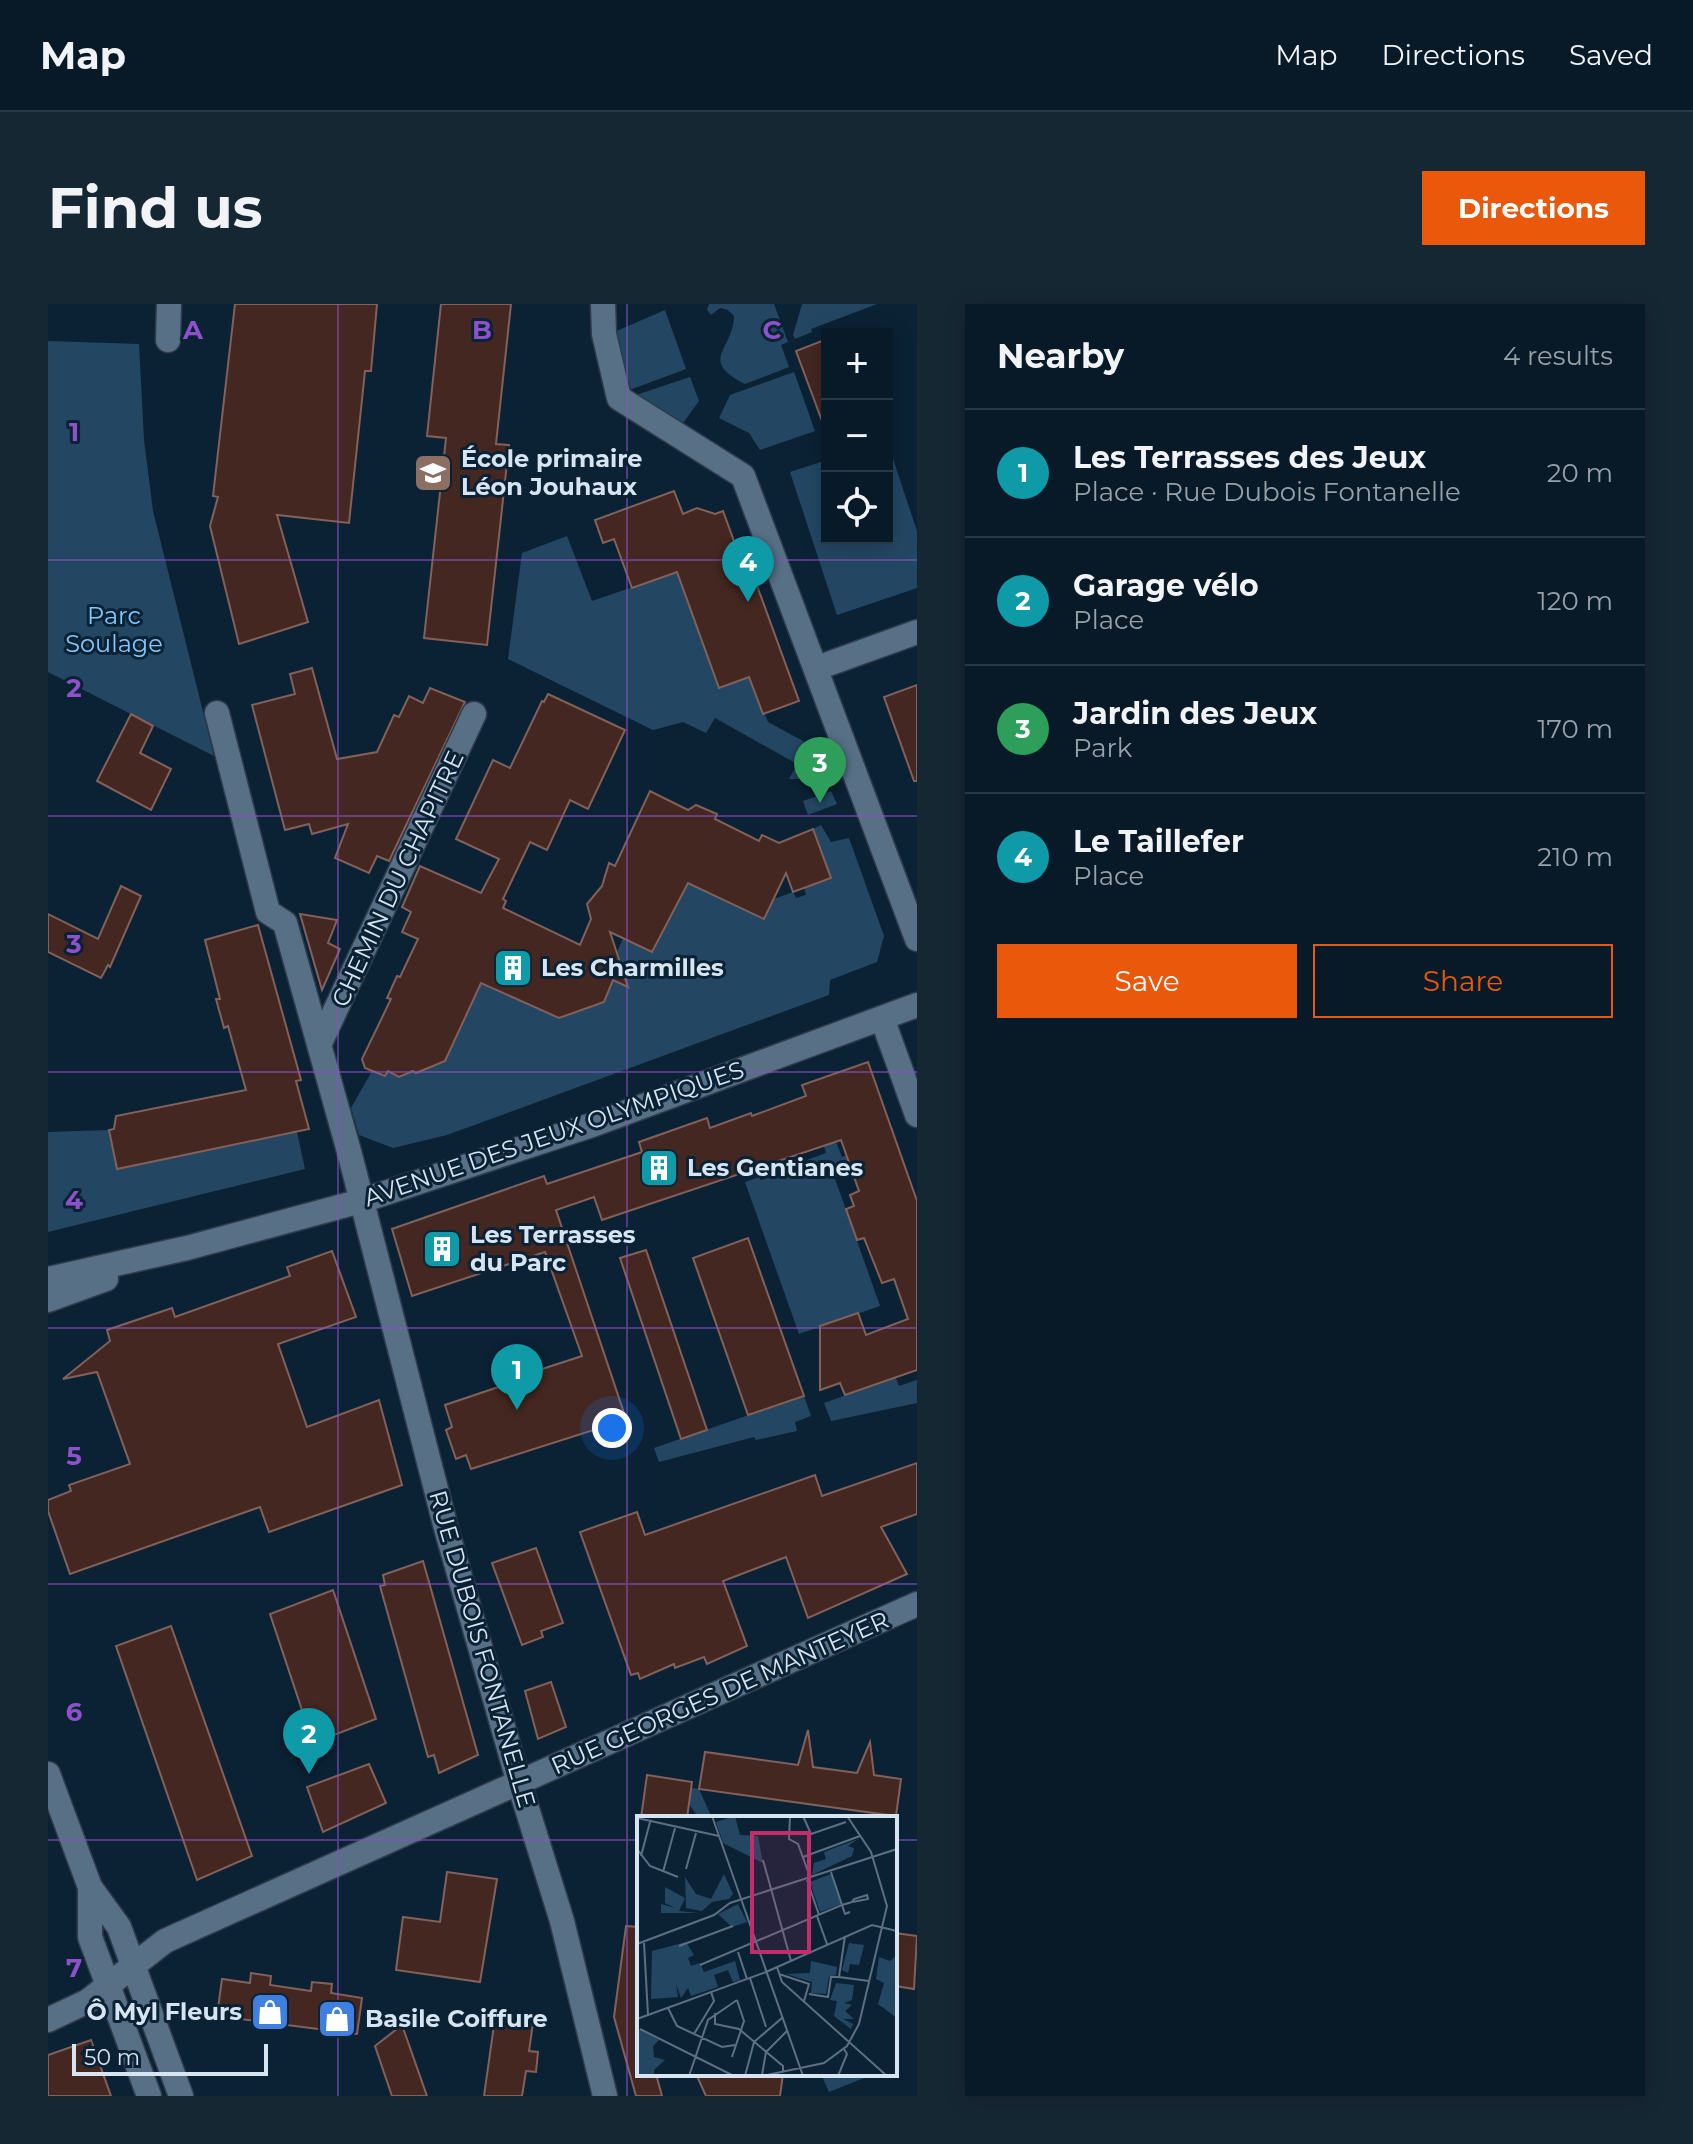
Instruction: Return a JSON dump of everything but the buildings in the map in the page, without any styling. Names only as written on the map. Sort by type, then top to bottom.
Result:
[{"type":"street","points":[[168,340],[169,304]]},
{"type":"street","points":[[603,310],[604,334],[619,398],[743,476],[917,939]]},
{"type":"street","points":[[817,668],[917,632]]},
{"type":"street","name":"CHEMIN DU CHAPITRE","points":[[217,713],[268,912],[285,923],[361,1201]]},
{"type":"street","name":"CHEMIN DU CHAPITRE","points":[[320,1043],[474,714]]},
{"type":"street","name":"AVENUE DES JEUX OLYMPIQUES","points":[[48,1279],[187,1248],[361,1201],[592,1125],[917,1005]]},
{"type":"street","points":[[882,1018],[917,1115]]},
{"type":"street","name":"RUE DUBOIS FONTANELLE","points":[[361,1201],[446,1528],[562,1921],[605,2096]]},
{"type":"street","name":"AVENUE DES JEUX OLYMPIQUES","points":[[48,1300],[187,1248]]},
{"type":"street","name":"RUE GEORGES DE MANTEYER","points":[[48,2020],[88,2001],[165,1941],[917,1604]]},
{"type":"street","points":[[48,1774],[90,1887],[119,1927],[181,2096]]},
{"type":"street","points":[[90,1887],[90,1937],[149,2096]]},
{"type":"green space","points":[[709,304],[774,304],[788,342],[781,345],[789,367],[745,384],[731,376],[720,361],[734,316],[720,308],[711,315],[707,310]]},
{"type":"green space","points":[[802,304],[877,304],[811,329],[812,332],[795,339],[793,335]]},
{"type":"green space","points":[[665,310],[686,369],[624,392],[612,333]]},
{"type":"green space","name":"Parc Soulage","points":[[48,341],[139,344],[144,440],[153,511],[214,756],[48,672]]},
{"type":"green space","points":[[794,372],[815,431],[760,450],[749,433],[719,418],[730,395]]},
{"type":"green space","points":[[690,377],[699,401],[681,426],[630,397]]},
{"type":"green space","points":[[893,459],[917,531],[917,588],[837,615],[790,472],[821,462],[821,544],[893,544]]},
{"type":"green space","points":[[567,536],[592,601],[677,572],[720,688],[749,677],[768,722],[814,747],[819,768],[801,779],[789,779],[797,764],[715,718],[706,733],[683,722],[653,730],[508,659],[522,553]]},
{"type":"green space","points":[[831,791],[837,804],[808,815],[803,801]]},
{"type":"green space","points":[[821,825],[831,842],[849,838],[884,936],[877,962],[830,980],[829,995],[447,1135],[393,1148],[359,1135],[351,1108],[372,1071],[384,1076],[387,1071],[399,1077],[407,1068],[420,1071],[445,1060],[481,983],[560,1019],[562,1015],[585,1009],[592,1002],[596,1005],[604,1002],[613,980],[618,982],[613,961],[624,936],[653,952],[688,883],[764,919],[774,899],[793,892],[796,898],[806,895],[804,888],[831,878],[813,829]]},
{"type":"green space","points":[[890,1123],[900,1152],[834,1176],[880,1306],[799,1334],[745,1182],[759,1177],[761,1180],[808,1163],[807,1160],[826,1153],[824,1146],[836,1142],[842,1157],[880,1143],[875,1128]]},
{"type":"green space","points":[[109,1130],[117,1168],[297,1132],[305,1169],[48,1232],[48,1132]]},
{"type":"green space","points":[[892,1368],[899,1386],[917,1380],[917,1403],[831,1421],[824,1403],[883,1382]]},
{"type":"green space","points":[[804,1396],[811,1416],[795,1422],[797,1431],[756,1440],[754,1437],[659,1462],[654,1448]]},
{"type":"green space","points":[[684,1787],[699,1789],[711,1816],[698,1816],[683,1796]]},
{"type":"green space","points":[[822,2076],[869,2076],[829,2092]]},
{"type":"place","name":"École primaire Léon Jouhaux","points":[[433,473]]},
{"type":"place","name":"Le Taillefer","points":[[748,602]]},
{"type":"place","name":"Jardin des Jeux","points":[[820,803]]},
{"type":"place","name":"Les Charmilles","points":[[513,968]]},
{"type":"place","name":"Les Gentianes","points":[[659,1168]]},
{"type":"place","name":"Les Terrasses du Parc","points":[[442,1249]]},
{"type":"place","name":"Les Terrasses des Jeux","points":[[517,1410]]},
{"type":"place","name":"Garage vélo","points":[[309,1774]]},
{"type":"place","name":"Ô Myl Fleurs","points":[[270,2012]]},
{"type":"place","name":"Basile Coiffure","points":[[337,2019]]}]
